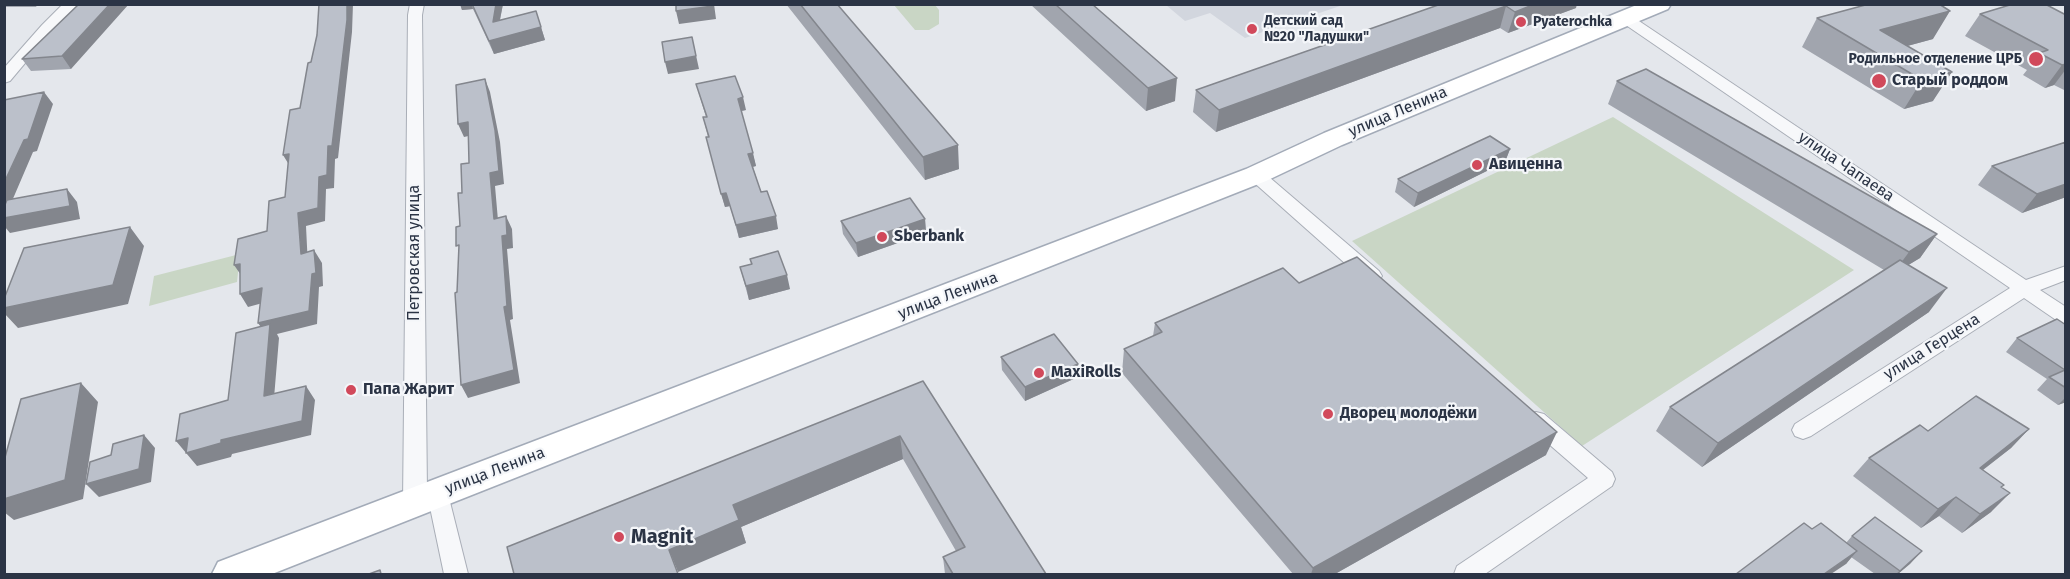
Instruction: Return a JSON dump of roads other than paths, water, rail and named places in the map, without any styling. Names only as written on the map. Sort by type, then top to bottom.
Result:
[{"type":"main road","name":"улица Ленина","points":[[231,574],[1256,175],[1333,139],[1660,4]]},
{"type":"street","points":[[4,78],[47,28],[72,4]]},
{"type":"street","name":"Петровская улица","points":[[417,4],[415,15],[426,497],[456,574]]},
{"type":"street","name":"улица Чапаева","points":[[1625,18],[2066,317]]},
{"type":"street","points":[[1256,175],[1390,292]]},
{"type":"street","name":"улица Герцена","points":[[1803,430],[2025,288],[2066,272]]},
{"type":"street","points":[[1466,574],[1604,479],[1524,409]]},
{"type":"place","name":"Pyaterochka","points":[[1521,22]]},
{"type":"place","name":"Детский сад №20 \"Ладушки\"","points":[[1252,29]]},
{"type":"place","name":"Родильное отделение ЦРБ","points":[[2036,59]]},
{"type":"place","name":"Старый роддом","points":[[1879,81]]},
{"type":"place","name":"Авиценна","points":[[1477,165]]},
{"type":"place","name":"Sberbank","points":[[882,237]]},
{"type":"place","name":"MaxiRolls","points":[[1039,373]]},
{"type":"place","name":"Папа Жарит","points":[[351,390]]},
{"type":"place","name":"Дворец молодёжи","points":[[1328,414]]},
{"type":"place","name":"Magnit","points":[[619,537]]}]
